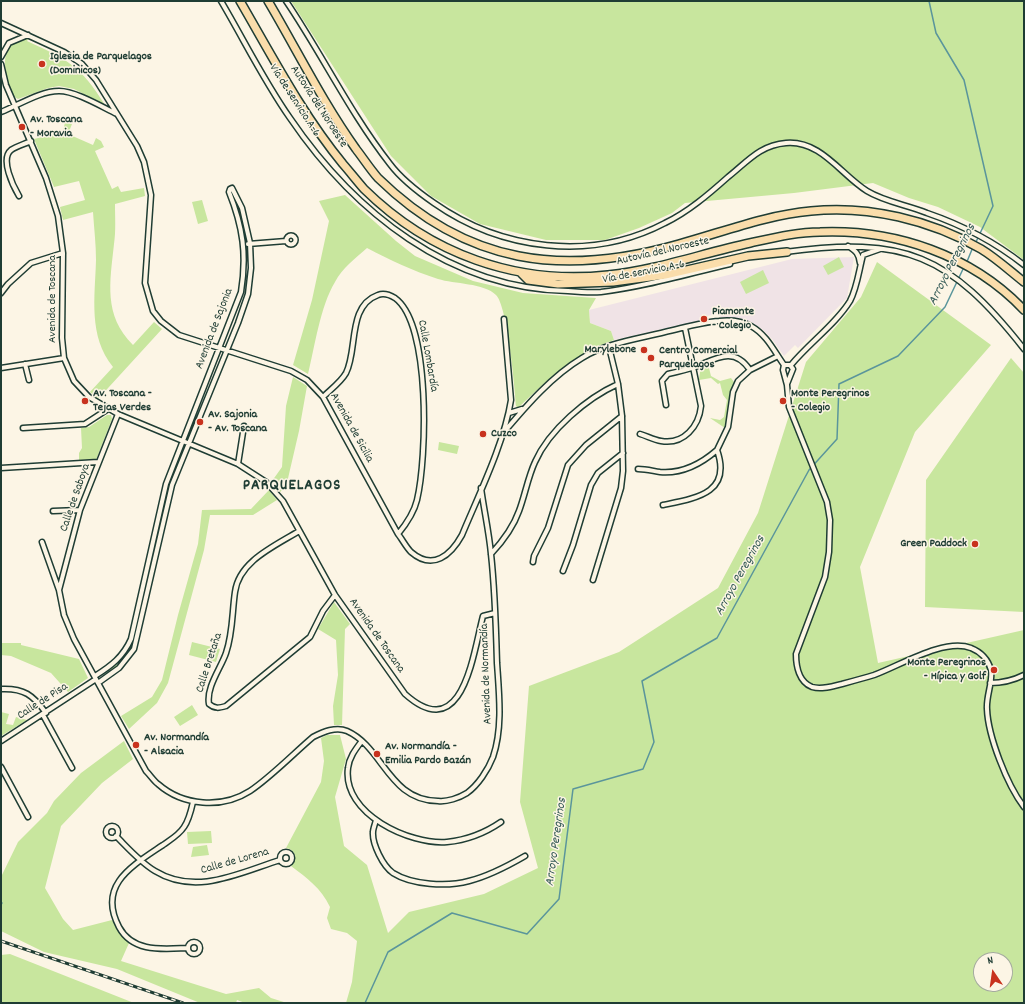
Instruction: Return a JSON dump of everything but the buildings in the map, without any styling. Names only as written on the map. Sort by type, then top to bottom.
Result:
[{"type":"highway","name":"Autovía del Noroeste","points":[[240,1],[297,99],[324,141],[363,188],[396,216],[430,240],[471,259],[521,273],[566,277],[606,275],[639,271],[748,243],[784,236],[818,232],[854,232],[883,236],[919,244],[947,255],[996,285],[1024,310]]},
{"type":"highway","name":"Autovía del Noroeste","points":[[268,1],[342,129],[376,176],[408,205],[440,227],[474,244],[505,254],[553,262],[597,261],[677,245],[781,215],[812,210],[849,210],[880,213],[919,222],[948,233],[981,249],[1024,282]]},
{"type":"highway","points":[[521,273],[528,280],[558,284],[613,282],[665,275],[748,256],[787,252]]},
{"type":"street","name":"Vía de servicio A-6","points":[[221,1],[290,117],[332,171],[353,194],[390,227],[424,250],[465,271],[511,285],[551,291],[599,292],[641,286],[749,259],[787,252],[848,246],[882,248],[902,252],[928,261],[957,277],[998,316],[1024,347]]},
{"type":"street","points":[[286,1],[360,121],[391,165],[416,191],[451,215],[479,229],[516,241],[551,247],[596,245],[633,236],[665,224],[684,212],[731,175],[752,155],[767,146],[788,142],[805,145],[820,152],[856,183],[869,192],[958,224],[987,240],[1024,265]]},
{"type":"street","name":"Avenida de Sicilia","points":[[1,24],[64,52],[82,64],[96,80],[137,146],[144,162],[149,182],[151,212],[145,283],[153,310],[161,321],[179,335],[291,371],[307,380],[323,397],[398,534],[411,551],[419,557],[430,560],[439,559],[448,554],[454,548],[462,535],[503,433],[511,400],[505,348],[506,338],[504,319]]},
{"type":"street","points":[[1,57],[9,43],[28,35]]},
{"type":"street","name":"Avenida de Toscana","points":[[1,64],[6,85],[46,178],[56,210],[64,253],[62,338],[64,358],[69,371],[81,390],[89,397],[118,414],[238,464],[256,474],[276,492],[289,512],[335,595],[405,694],[417,705],[428,709],[446,708],[453,704],[465,682],[483,616],[495,612]]},
{"type":"street","points":[[1,112],[49,92],[59,91],[69,92],[118,114]]},
{"type":"street","points":[[19,196],[7,167],[7,156],[10,150],[31,141]]},
{"type":"street","name":"Avenida de Sajonia","points":[[232,188],[242,208],[250,243],[251,268],[248,294],[172,485],[134,649],[119,668],[96,679],[122,655],[131,639],[166,484],[241,292],[245,267],[244,244],[236,210],[229,192],[232,188]]},
{"type":"street","points":[[244,244],[286,240]]},
{"type":"street","points":[[848,246],[859,256],[860,265]]},
{"type":"street","points":[[791,365],[800,353],[846,306],[853,292],[863,256],[868,252],[882,248]]},
{"type":"street","points":[[1,293],[31,263],[64,253]]},
{"type":"street","name":"Calle Lombardía","points":[[323,397],[345,374],[350,361],[356,323],[361,310],[368,301],[378,294],[390,295],[402,303],[410,316],[414,330],[425,398],[424,449],[418,498],[414,510],[398,534]]},
{"type":"street","points":[[503,433],[524,408],[572,364],[596,351],[609,346],[718,321],[740,322],[751,326],[762,334],[784,365],[789,407],[828,502],[830,520],[829,552],[825,577],[796,654],[796,666],[802,678],[812,687],[828,688],[874,675],[937,649],[950,646],[964,646],[978,652],[985,657],[991,670],[987,709],[989,725],[1009,783],[1024,807]]},
{"type":"street","points":[[640,434],[662,441],[671,441],[681,438],[695,426],[700,416],[701,406],[685,328]]},
{"type":"street","points":[[594,580],[621,488],[623,471],[622,416],[618,384],[609,346]]},
{"type":"street","points":[[666,405],[662,384],[664,376],[694,367],[714,358],[726,356],[740,359],[750,370]]},
{"type":"street","points":[[638,469],[661,472],[683,470],[702,462],[717,450],[728,428],[733,392],[738,381],[750,370],[778,356]]},
{"type":"street","points":[[1,368],[64,358]]},
{"type":"street","points":[[25,364],[29,380]]},
{"type":"street","points":[[784,365],[791,365]]},
{"type":"street","points":[[787,385],[793,369],[791,365]]},
{"type":"street","points":[[784,372],[791,373]]},
{"type":"street","points":[[491,554],[504,539],[519,512],[535,462],[554,432],[591,399],[618,384]]},
{"type":"street","points":[[509,413],[524,408]]},
{"type":"street","points":[[23,428],[85,424],[108,409]]},
{"type":"street","name":"Calle de Saboya","points":[[59,590],[80,510],[118,414]]},
{"type":"street","points":[[533,562],[534,556],[548,528],[568,465],[586,445],[622,416]]},
{"type":"street","points":[[238,464],[244,426]]},
{"type":"street","points":[[664,505],[700,495],[718,482],[722,466],[717,450]]},
{"type":"street","points":[[563,571],[573,545],[591,485],[598,473],[623,453]]},
{"type":"street","points":[[1,468],[98,462]]},
{"type":"street","name":"Avenida de Normandía","points":[[96,679],[146,770],[159,785],[175,795],[193,802],[212,804],[230,800],[250,791],[313,737],[324,731],[336,729],[347,731],[361,742],[392,778],[407,792],[416,797],[426,801],[446,802],[466,794],[482,778],[493,756],[498,732],[499,690],[491,554],[481,488]]},
{"type":"street","points":[[53,511],[80,510]]},
{"type":"street","name":"Calle Bretaña","points":[[299,531],[254,559],[239,577],[235,590],[231,631],[226,652],[209,692],[209,704],[213,707],[219,708],[226,706],[310,637],[323,611],[335,595]]},
{"type":"street","name":"Calle de Saboya","points":[[42,542],[59,590],[64,615],[74,639],[96,679]]},
{"type":"street","points":[[990,683],[1007,682],[1024,675]]},
{"type":"street","name":"Calle de Pisa","points":[[1,741],[96,679]]},
{"type":"street","points":[[1,689],[13,688],[27,693],[37,701],[72,768]]},
{"type":"street","points":[[361,742],[352,754],[348,768],[348,779],[357,800],[376,820],[411,838],[447,842],[480,834],[501,822]]},
{"type":"street","points":[[1,767],[28,817]]},
{"type":"street","points":[[187,948],[158,950],[146,948],[132,941],[121,930],[113,910],[114,891],[124,872],[175,836],[183,828],[191,813],[193,802]]},
{"type":"street","points":[[376,820],[373,833],[380,856],[388,869],[411,880],[444,884],[467,882],[488,876],[525,856]]},
{"type":"street","name":"Calle de Lorena","points":[[116,836],[140,860],[154,871],[167,878],[192,884],[216,881],[280,860]]},
{"type":"shaded area","points":[[854,257],[847,298],[798,348],[795,345],[784,356],[772,339],[762,329],[751,322],[740,318],[721,317],[716,314],[703,317],[702,320],[614,340],[611,331],[590,323],[589,310],[792,259]]},
{"type":"green space","points":[[291,1],[1024,1],[1024,260],[980,227],[938,207],[909,198],[873,183],[794,193],[685,203],[672,213],[639,228],[605,240],[546,240],[480,224],[431,196],[391,156]]},
{"type":"green space","points":[[30,37],[27,41],[53,53],[80,72],[105,105],[74,89],[59,86],[48,88],[18,99],[13,96],[6,76],[6,56],[11,44]]},
{"type":"green space","points":[[65,122],[72,124],[68,134],[93,145],[96,138],[101,141],[104,147],[95,151],[112,189],[118,186],[121,192],[144,188],[145,196],[115,204],[115,234],[110,285],[111,298],[117,322],[123,334],[133,345],[154,322],[162,329],[98,399],[90,392],[113,367],[105,355],[96,329],[94,302],[96,254],[93,212],[63,220],[60,207],[85,200],[79,181],[54,187],[34,139],[63,132]]},
{"type":"green space","points":[[345,195],[415,256],[473,281],[523,293],[596,298],[589,310],[590,323],[611,331],[614,340],[573,360],[551,377],[518,408],[516,406],[512,366],[504,314],[496,295],[491,291],[477,286],[445,281],[429,276],[367,248],[341,272],[330,292],[318,327],[308,374],[293,365],[312,300],[329,221],[319,201]]},
{"type":"green space","points":[[202,200],[208,221],[198,224],[192,202]]},
{"type":"green space","points":[[839,257],[844,267],[828,275],[823,266]]},
{"type":"green space","points":[[877,262],[991,345],[915,432],[860,567],[878,663],[1024,630],[1024,1003],[346,1003],[352,982],[357,941],[347,933],[331,929],[327,918],[330,907],[322,894],[313,884],[291,866],[295,861],[295,855],[292,851],[286,848],[321,782],[324,761],[321,738],[327,735],[340,735],[346,759],[335,797],[344,846],[367,865],[388,933],[409,912],[484,894],[538,868],[520,802],[529,686],[619,652],[718,588],[758,513],[806,362],[861,297]]},
{"type":"green space","points":[[763,270],[769,283],[746,294],[740,282]]},
{"type":"green space","name":"Green Paddock","points":[[1011,358],[1024,373],[1024,612],[925,607],[926,480]]},
{"type":"green space","points":[[708,364],[711,376],[720,381],[731,378],[734,382],[730,393],[725,428],[710,418],[720,420],[724,417],[727,400],[723,395],[720,383],[718,384],[711,378],[699,380],[700,372]]},
{"type":"green space","points":[[293,377],[307,386],[299,431],[286,487],[280,492],[272,481],[282,467],[286,406]]},
{"type":"green space","points":[[107,415],[111,415],[112,419],[96,460],[79,460],[79,453],[82,448],[81,428],[89,427]]},
{"type":"green space","points":[[439,442],[459,446],[457,454],[438,450]]},
{"type":"green space","points":[[183,448],[170,484],[135,639],[130,651],[118,666],[102,676],[124,658],[134,639],[169,484]]},
{"type":"green space","points":[[269,490],[277,500],[253,515],[210,515],[204,550],[168,683],[157,703],[129,729],[121,716],[152,697],[162,680],[198,544],[202,510],[251,509]]},
{"type":"green space","points":[[334,602],[350,624],[345,629],[342,725],[334,725],[333,706],[338,675],[336,640],[318,629]]},
{"type":"green space","points":[[192,642],[220,649],[216,662],[189,655]]},
{"type":"green space","points":[[1,643],[21,643],[21,645],[79,659],[88,678],[68,692],[51,673],[11,656],[1,655]]},
{"type":"green space","points":[[192,705],[198,715],[180,726],[174,717]]},
{"type":"green space","points":[[1,712],[9,714],[6,724],[13,725],[16,717],[27,720],[1,736]]},
{"type":"green space","points":[[124,741],[133,759],[102,783],[61,826],[45,888],[63,919],[73,930],[112,920],[119,933],[129,943],[121,961],[226,994],[259,988],[271,998],[287,1003],[245,1003],[237,1000],[236,1003],[200,1003],[117,969],[44,952],[1,931],[1,877],[18,842],[47,813],[54,801],[81,773]]},
{"type":"green space","points":[[211,831],[212,843],[188,844],[187,832]]},
{"type":"green space","points":[[207,845],[209,855],[191,857],[193,847]]},
{"type":"green space","points":[[10,954],[134,1003],[1,1003],[1,955]]},
{"type":"waterway","name":"Arroyo Peregrinos","points":[[929,1],[936,33],[964,80],[993,206],[975,244]]},
{"type":"waterway","name":"Arroyo Peregrinos","points":[[966,264],[973,247]]},
{"type":"waterway","name":"Arroyo Peregrinos","points":[[365,1003],[388,952],[452,913],[527,934],[559,899],[573,789],[643,769],[654,742],[642,681],[717,638],[809,470],[837,439],[839,384],[898,356],[945,307],[964,267]]},
{"type":"railway","points":[[1,941],[183,1003]]},
{"type":"place","name":"Iglesia de Parquelagos (Dominicos)","points":[[42,64]]},
{"type":"place","name":"Av. Toscana - Moravia","points":[[22,127]]},
{"type":"place","name":"Piamonte - Colegio","points":[[704,319]]},
{"type":"place","name":"Marylebone","points":[[644,350]]},
{"type":"place","name":"Centro Comercial Parquelagos","points":[[651,358]]},
{"type":"place","name":"Av. Toscana - Tejas Verdes","points":[[85,401]]},
{"type":"place","name":"Monte Peregrinos - Colegio","points":[[783,401]]},
{"type":"place","name":"Av. Sajonia - Av. Toscana","points":[[200,422]]},
{"type":"place","name":"Cuzco","points":[[483,434]]},
{"type":"place","name":"Green Paddock","points":[[975,544]]},
{"type":"place","name":"Monte Peregrinos - Hípica y Golf","points":[[994,670]]},
{"type":"place","name":"Av. Normandía - Alsacia","points":[[136,745]]},
{"type":"place","name":"Av. Normandía - Emilia Pardo Bazán","points":[[377,754]]},
{"type":"district","name":"PARQUELAGOS","points":[[292,487]]}]
